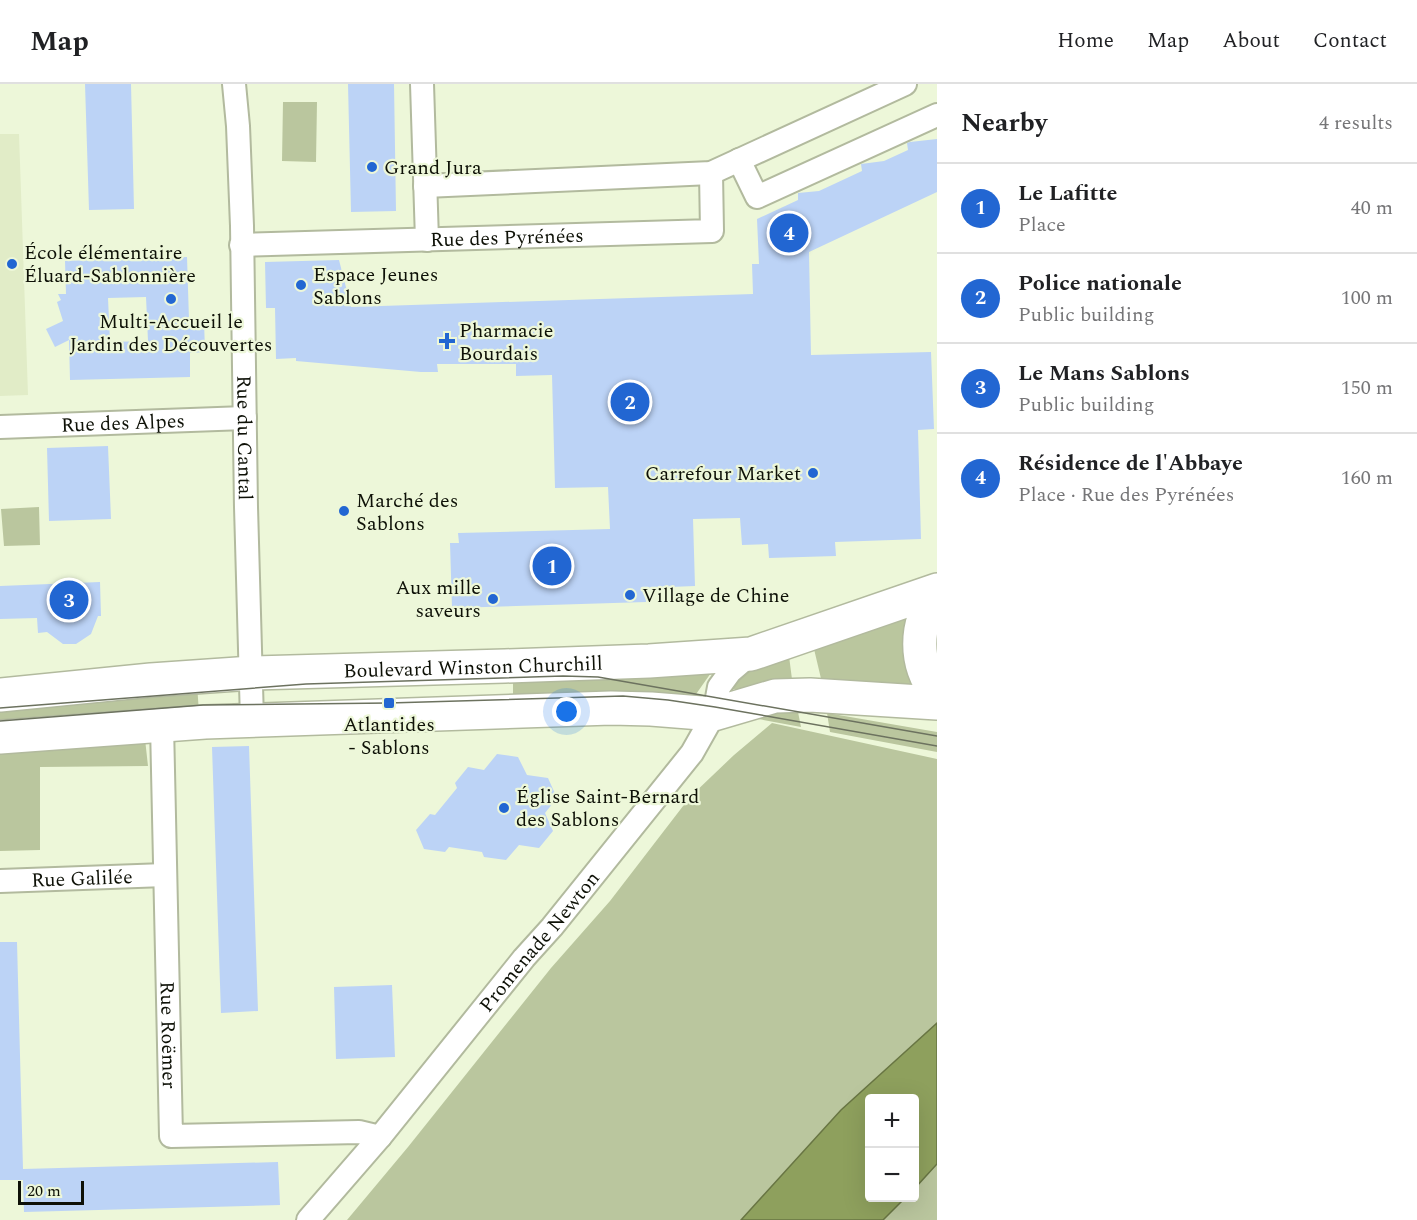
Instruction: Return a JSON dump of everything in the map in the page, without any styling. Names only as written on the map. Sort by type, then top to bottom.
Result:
[{"type":"street","name":"Rue du Cantal","points":[[234,84],[238,126],[252,720]]},
{"type":"street","points":[[422,84],[427,240]]},
{"type":"street","points":[[425,186],[711,173],[861,93],[905,84]]},
{"type":"street","points":[[739,160],[757,197],[937,115]]},
{"type":"street","name":"Rue des Pyrénées","points":[[241,245],[712,231],[711,173]]},
{"type":"street","name":"Rue des Alpes","points":[[0,427],[245,418]]},
{"type":"street","name":"Boulevard Winston Churchill","points":[[0,695],[151,680],[252,673],[649,661],[751,654],[937,590]]},
{"type":"street","points":[[937,594],[924,617],[919,645],[925,673],[937,693]]},
{"type":"street","name":"Promenade Newton","points":[[308,1220],[380,1137],[692,753],[714,714],[719,687],[730,672],[751,654]]},
{"type":"street","points":[[0,737],[252,720],[611,708],[714,714],[775,696],[810,695],[937,703]]},
{"type":"street","name":"Rue Roëmer","points":[[162,725],[171,1136],[358,1132],[380,1137]]},
{"type":"street","name":"Rue Galilée","points":[[0,881],[165,875]]},
{"type":"shaded area","points":[[283,102],[317,102],[316,162],[282,161]]},
{"type":"shaded area","name":"École élémentaire Éluard-Sablonnière","points":[[0,134],[19,134],[28,395],[0,396]]},
{"type":"shaded area","points":[[39,507],[40,545],[4,546],[1,509]]},
{"type":"shaded area","points":[[911,616],[919,688],[823,687],[814,649]]},
{"type":"shaded area","points":[[789,656],[793,687],[733,689],[731,686],[745,672]]},
{"type":"shaded area","points":[[713,670],[687,707],[513,704],[513,671]]},
{"type":"shaded area","points":[[197,684],[199,713],[0,729],[0,701]]},
{"type":"shaded area","points":[[796,702],[801,727],[753,718]]},
{"type":"shaded area","points":[[827,713],[937,732],[937,752],[830,732]]},
{"type":"shaded area","points":[[772,723],[937,759],[937,1023],[841,1110],[741,1220],[347,1220],[551,968],[610,901],[690,797]]},
{"type":"shaded area","points":[[145,739],[148,766],[40,767],[40,850],[0,851],[0,750]]},
{"type":"shaded area","points":[[937,1023],[937,1164],[919,1184],[919,1094],[865,1094],[865,1202],[901,1202],[883,1220],[741,1220],[841,1110]]},
{"type":"shaded area","points":[[937,1164],[937,1220],[883,1220],[901,1202],[919,1202],[919,1184]]},
{"type":"building","points":[[85,84],[131,84],[134,209],[89,210]]},
{"type":"building","name":"Grand Jura","points":[[348,84],[394,84],[396,211],[351,212]]},
{"type":"building","points":[[937,139],[937,192],[809,252],[811,355],[931,352],[934,429],[918,430],[921,539],[835,542],[836,556],[769,558],[768,544],[742,545],[740,518],[693,519],[695,586],[645,588],[646,602],[452,608],[450,543],[459,543],[458,533],[610,529],[608,487],[555,488],[552,375],[516,376],[516,364],[437,364],[438,372],[421,372],[296,361],[296,358],[276,359],[275,308],[266,308],[265,262],[339,260],[351,307],[753,294],[752,264],[759,264],[757,219],[798,200],[798,193],[819,191],[862,171],[861,164],[884,161],[908,150],[907,143]]},
{"type":"building","points":[[187,257],[189,320],[204,320],[205,352],[190,353],[190,377],[70,380],[69,340],[55,347],[46,329],[63,321],[57,302],[61,300],[58,294],[66,294],[65,261]],"holes":[[[146,297],[148,341],[110,342],[108,298]]]},
{"type":"building","points":[[108,446],[111,519],[49,521],[47,448]]},
{"type":"building","points":[[100,582],[101,616],[98,616],[91,634],[76,644],[63,644],[47,632],[38,633],[37,618],[0,619],[0,586]]},
{"type":"building","points":[[249,746],[258,1011],[221,1013],[212,747]]},
{"type":"building","name":"Église Saint-Bernard des Sablons","points":[[497,754],[518,757],[527,775],[548,778],[557,798],[545,813],[553,831],[539,848],[519,845],[506,860],[484,857],[482,852],[449,847],[445,852],[424,849],[416,830],[430,814],[435,815],[457,788],[455,783],[468,767],[484,770]]},
{"type":"building","points":[[0,942],[17,942],[23,1169],[278,1162],[280,1205],[24,1212],[23,1180],[0,1180]]},
{"type":"building","points":[[392,985],[395,1057],[336,1059],[334,987]]},
{"type":"tram line","points":[[0,708],[306,684],[563,676],[598,677],[937,736]]},
{"type":"tram line","points":[[0,721],[203,705],[389,703],[623,696],[715,707],[937,746]]},
{"type":"place","name":"Grand Jura","points":[[372,167]]},
{"type":"place","name":"Résidence de l'Abbaye","points":[[789,233]]},
{"type":"place","name":"École élémentaire Éluard-Sablonnière","points":[[12,264]]},
{"type":"place","name":"Espace Jeunes Sablons","points":[[301,285]]},
{"type":"place","name":"Multi-Accueil le Jardin des Découvertes","points":[[171,299]]},
{"type":"place","name":"Pharmacie Bourdais","points":[[447,341]]},
{"type":"place","name":"Police nationale","points":[[630,402]]},
{"type":"place","name":"Carrefour Market","points":[[813,473]]},
{"type":"place","name":"Marché des Sablons","points":[[344,511]]},
{"type":"place","name":"Le Lafitte","points":[[552,566]]},
{"type":"place","name":"Village de Chine","points":[[630,595]]},
{"type":"place","name":"Aux mille saveurs","points":[[493,599]]},
{"type":"place","name":"Le Mans Sablons","points":[[69,600]]},
{"type":"place","name":"Atlantides - Sablons","points":[[389,703]]},
{"type":"place","name":"Église Saint-Bernard des Sablons","points":[[504,808]]}]
